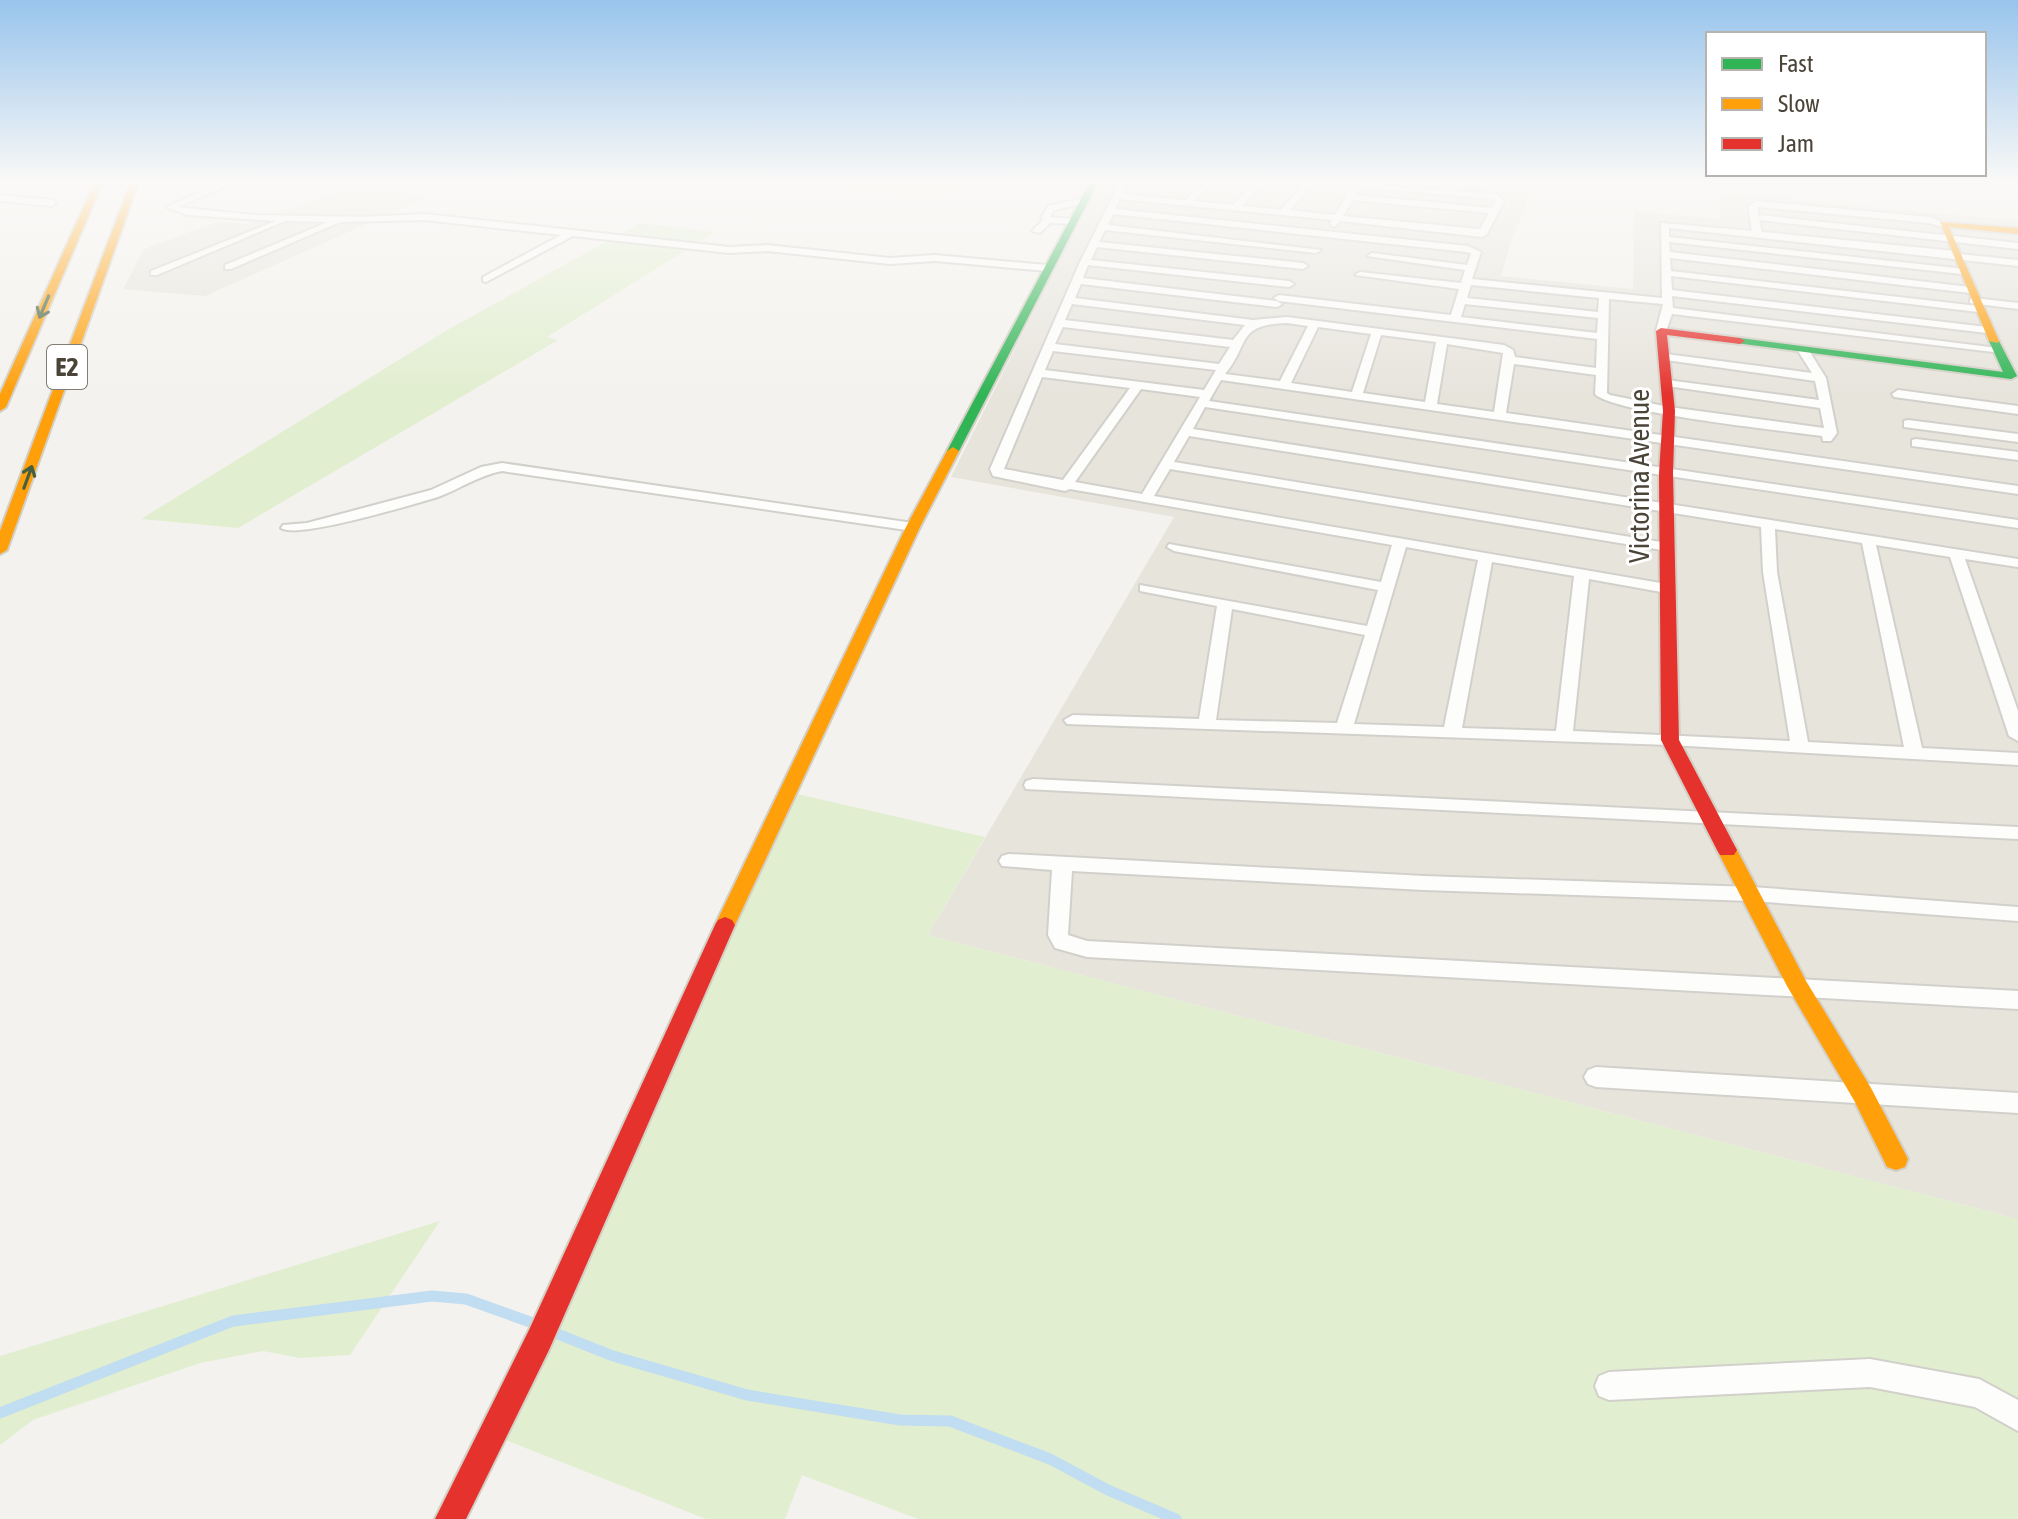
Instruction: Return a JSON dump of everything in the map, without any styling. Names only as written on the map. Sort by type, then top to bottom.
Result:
[{"type":"main road","name":"E2","points":[[0,407],[67,255]]},
{"type":"main road","name":"E2","points":[[0,550],[108,255]]},
{"type":"main road","points":[[450,1519],[539,1340],[746,877],[913,527],[1054,255]]},
{"type":"main road","points":[[1955,255],[1987,330],[2014,376]]},
{"type":"main road","points":[[1661,331],[2014,376]]},
{"type":"main road","name":"Victorina Avenue","points":[[1661,331],[1669,411],[1666,473],[1670,740],[1798,986],[1863,1095],[1896,1159]]},
{"type":"street","points":[[154,273],[199,255]]},
{"type":"street","points":[[228,267],[257,255]]},
{"type":"street","points":[[486,279],[531,255]]},
{"type":"street","points":[[832,255],[890,261],[959,259],[1047,268]]},
{"type":"street","points":[[1089,255],[997,469],[998,473],[1065,487],[1667,588]]},
{"type":"street","points":[[1197,255],[1303,266]]},
{"type":"street","points":[[1270,319],[1289,284],[1312,255]]},
{"type":"street","points":[[1455,319],[1475,255]]},
{"type":"street","points":[[1661,331],[1667,301],[1668,255],[2018,306]]},
{"type":"street","points":[[1985,255],[2018,263]]},
{"type":"street","points":[[1355,285],[1372,256],[1472,268]]},
{"type":"street","points":[[1085,262],[1289,284]]},
{"type":"street","points":[[1667,273],[1974,300]]},
{"type":"street","points":[[1360,275],[1987,330]]},
{"type":"street","points":[[1079,281],[1278,301],[1346,301],[1455,319],[1604,337]]},
{"type":"street","points":[[1604,295],[1601,394],[1606,398],[1829,436],[1820,378],[1804,351]]},
{"type":"street","points":[[1070,301],[1252,323],[1270,319],[1504,348],[1509,352],[1509,360],[1500,415]]},
{"type":"street","points":[[1462,301],[1605,316]]},
{"type":"street","points":[[1667,301],[1998,351]]},
{"type":"street","points":[[1060,323],[1236,344]]},
{"type":"street","points":[[1145,500],[1183,431],[1252,323]]},
{"type":"street","points":[[1284,385],[1314,324]]},
{"type":"street","points":[[1357,395],[1377,332]]},
{"type":"street","points":[[1431,404],[1442,340]]},
{"type":"street","points":[[1050,347],[1221,372],[1284,385],[2018,490]]},
{"type":"street","points":[[1666,357],[1820,378]]},
{"type":"street","points":[[1509,360],[1602,372]]},
{"type":"street","points":[[1040,373],[1137,386],[1666,473],[2018,524]]},
{"type":"street","points":[[1667,383],[1826,405]]},
{"type":"street","points":[[1065,487],[1137,386]]},
{"type":"street","points":[[2018,410],[1897,389],[1918,447],[2018,456]]},
{"type":"street","points":[[1908,424],[2018,438]]},
{"type":"street","points":[[1183,431],[2018,563]]},
{"type":"street","points":[[1164,464],[1668,547]]},
{"type":"street","points":[[288,528],[307,527],[436,493],[486,470],[502,467],[913,527]]},
{"type":"street","points":[[1768,522],[1770,572],[1800,748]]},
{"type":"street","points":[[1868,539],[1914,754]]},
{"type":"street","points":[[1344,728],[1371,631],[1400,544]]},
{"type":"street","points":[[1174,547],[1386,587]]},
{"type":"street","points":[[1956,553],[2018,736]]},
{"type":"street","points":[[1452,733],[1486,558]]},
{"type":"street","points":[[1564,737],[1582,573]]},
{"type":"street","points":[[1145,588],[1371,631]]},
{"type":"street","points":[[1207,724],[1225,604]]},
{"type":"street","points":[[1073,720],[1670,740],[2018,759]]},
{"type":"street","points":[[1033,785],[2018,833]]},
{"type":"street","points":[[1009,861],[1424,883],[1752,894],[2018,914]]},
{"type":"street","points":[[1062,864],[1058,935],[1062,942],[1087,949],[2018,1000]]},
{"type":"street","points":[[1596,1077],[2018,1103]]},
{"type":"street","points":[[1609,1386],[1870,1373],[1979,1393],[2018,1416]]},
{"type":"shaded area","points":[[141,255],[297,255],[205,296],[123,289]]},
{"type":"shaded area","points":[[1062,255],[1507,255],[1501,276],[1633,289],[1633,255],[2018,255],[2018,1219],[928,935],[1174,517],[951,477]]},
{"type":"green space","points":[[583,255],[678,255],[547,337],[558,340],[238,528],[141,519],[449,329]]},
{"type":"green space","points":[[797,794],[985,837],[928,935],[2018,1219],[2018,1519],[918,1519],[802,1475],[785,1519],[706,1519],[498,1437]]},
{"type":"green space","points":[[440,1221],[350,1355],[300,1358],[263,1351],[200,1363],[33,1420],[0,1445],[0,1356]]},
{"type":"waterway","points":[[0,1413],[233,1321],[432,1296],[466,1299],[533,1323]]},
{"type":"waterway","points":[[555,1333],[613,1356],[747,1395],[900,1420],[950,1421],[1050,1459],[1108,1490],[1176,1519]]},
{"type":"traffic: fast","points":[[953,451],[1056,255]]},
{"type":"traffic: fast","points":[[1740,341],[2011,376],[1994,341]]},
{"type":"traffic: slow","points":[[0,407],[67,255]]},
{"type":"traffic: slow","points":[[0,550],[108,255]]},
{"type":"traffic: slow","points":[[1956,255],[1994,341]]},
{"type":"traffic: slow","points":[[725,925],[913,527],[953,451]]},
{"type":"traffic: slow","points":[[1727,850],[1798,986],[1863,1095],[1896,1159]]},
{"type":"traffic: jam","points":[[1727,850],[1670,740],[1666,473],[1669,411],[1661,331],[1740,341]]},
{"type":"traffic: jam","points":[[450,1519],[539,1340],[725,925]]}]
